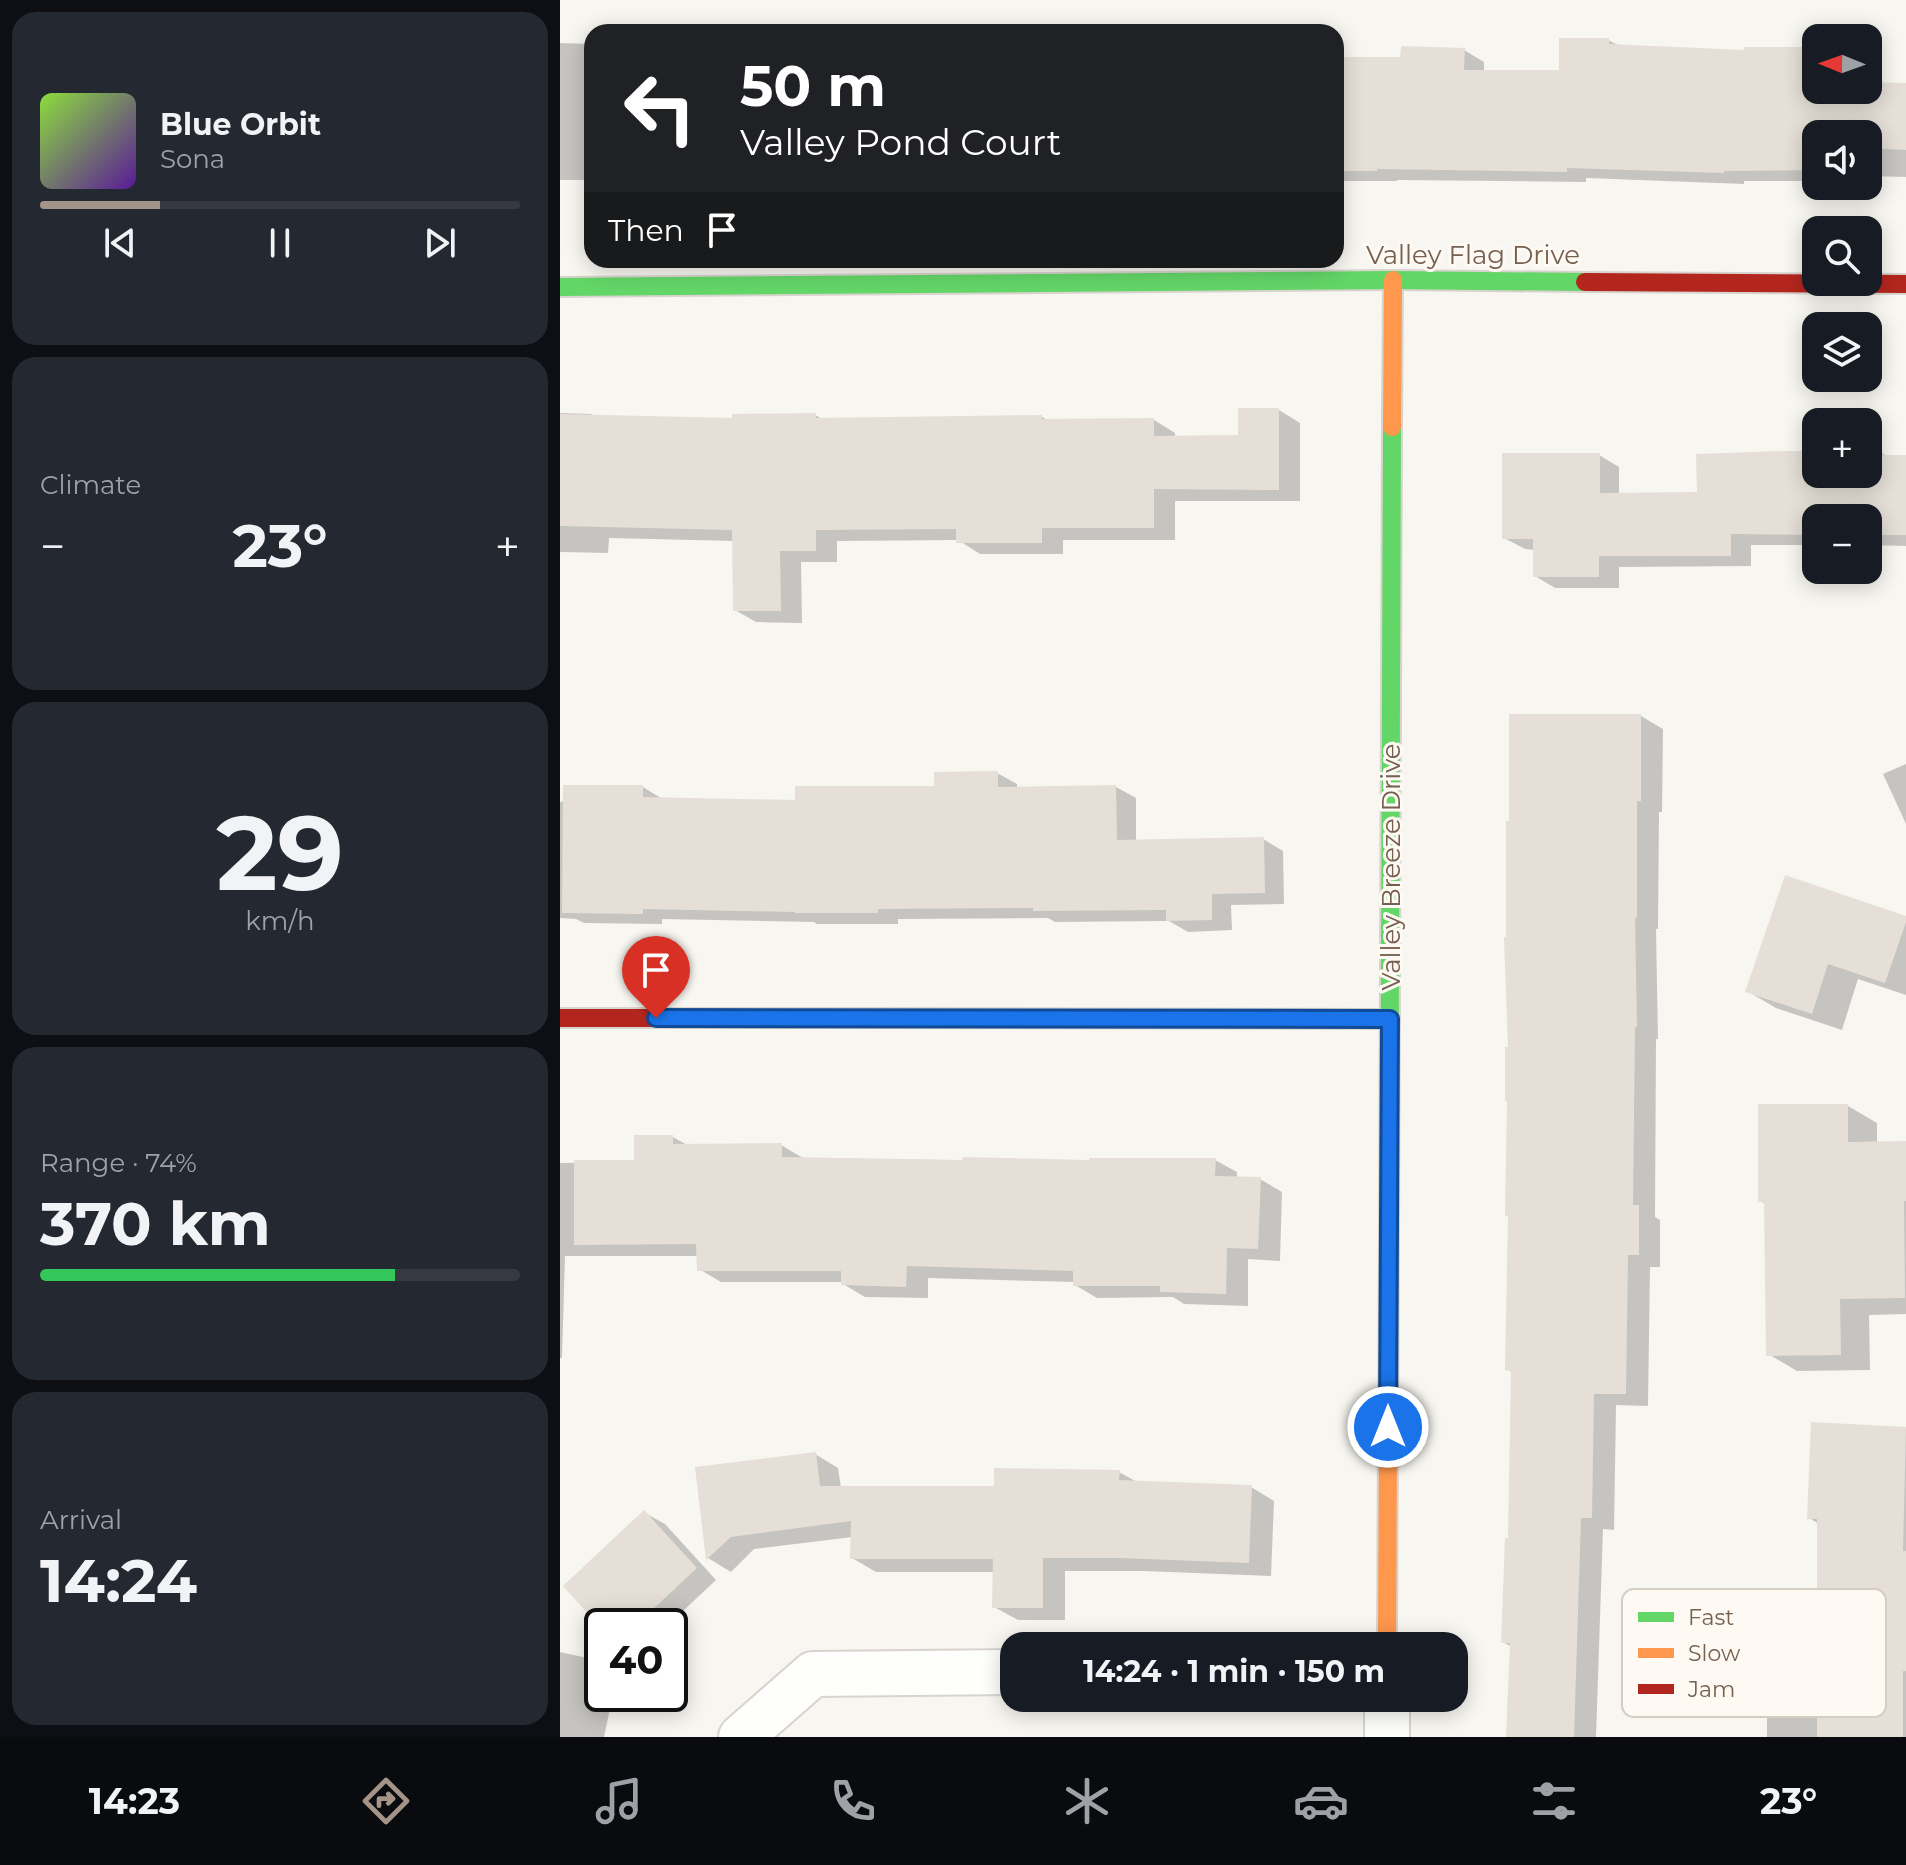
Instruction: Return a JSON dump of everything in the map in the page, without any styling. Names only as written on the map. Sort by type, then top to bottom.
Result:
[{"type":"street","name":"Valley Flag Drive","points":[[560,287],[1393,280],[1906,284]]},
{"type":"street","name":"Valley Breeze Drive","points":[[1387,1632],[1393,280]]},
{"type":"street","points":[[560,1018],[1390,1019]]},
{"type":"street","points":[[741,1737],[813,1674],[1000,1672]]},
{"type":"street","points":[[1387,1712],[1387,1737]]},
{"type":"building","points":[[1559,38],[1609,38],[1609,44],[1744,50],[1744,47],[1802,47],[1802,104],[1882,104],[1882,82],[1906,83],[1906,150],[1882,149],[1882,120],[1802,120],[1802,170],[1724,173],[1567,168],[1567,172],[1344,171],[1344,57],[1400,57],[1401,46],[1465,48],[1464,70],[1559,70]]},
{"type":"building","points":[[1238,408],[1279,408],[1279,490],[1154,489],[1154,528],[1042,528],[1042,543],[956,543],[956,529],[816,530],[816,551],[780,551],[781,611],[733,611],[732,530],[560,526],[560,414],[732,418],[732,414],[816,413],[816,418],[1042,415],[1042,419],[1154,418],[1154,436],[1238,435]]},
{"type":"building","points":[[1802,451],[1802,488],[1882,488],[1882,452],[1883,455],[1906,455],[1906,535],[1882,535],[1882,504],[1802,504],[1802,535],[1731,534],[1731,556],[1599,556],[1599,577],[1533,577],[1533,539],[1502,539],[1502,453],[1600,453],[1600,493],[1697,492],[1696,454]]},
{"type":"building","points":[[1509,714],[1641,714],[1641,801],[1637,801],[1635,917],[1637,1027],[1633,1205],[1639,1205],[1639,1255],[1628,1255],[1626,1394],[1594,1394],[1592,1518],[1581,1518],[1574,1737],[1506,1737],[1510,1643],[1501,1643],[1505,1538],[1508,1538],[1511,1371],[1505,1370],[1508,1216],[1505,1216],[1505,1047],[1508,1047],[1504,937]]},
{"type":"building","points":[[998,771],[998,787],[1116,785],[1117,840],[1264,837],[1265,893],[1212,894],[1212,920],[1166,921],[1166,910],[1033,911],[1033,908],[878,909],[878,913],[643,909],[643,914],[562,913],[563,785],[643,785],[643,797],[795,800],[795,786],[934,786],[934,772]]},
{"type":"building","points":[[1785,875],[1906,916],[1885,983],[1828,964],[1812,1014],[1745,992]]},
{"type":"building","points":[[1758,1104],[1848,1104],[1848,1142],[1906,1141],[1905,1298],[1840,1299],[1841,1355],[1766,1356],[1764,1202],[1758,1202]]},
{"type":"building","points":[[634,1135],[673,1135],[673,1144],[782,1143],[782,1157],[962,1160],[963,1157],[1089,1160],[1216,1158],[1215,1176],[1261,1177],[1258,1249],[1227,1248],[1226,1294],[1160,1292],[1160,1286],[1073,1286],[1073,1271],[907,1266],[906,1287],[841,1285],[841,1271],[697,1271],[696,1244],[574,1245],[574,1160],[634,1160]]},
{"type":"building","points":[[1811,1422],[1906,1427],[1903,1737],[1817,1737],[1817,1717],[1886,1717],[1886,1589],[1817,1589],[1817,1519],[1807,1519]]},
{"type":"building","points":[[816,1452],[820,1486],[994,1486],[994,1468],[1120,1470],[1119,1480],[1252,1485],[1249,1563],[1043,1558],[1043,1608],[992,1608],[993,1559],[850,1559],[851,1521],[731,1537],[706,1560],[695,1467]]},
{"type":"building","points":[[644,1510],[697,1568],[654,1608],[584,1609],[563,1586]]},
{"type":"traffic: fast","points":[[560,287],[1393,280],[1585,282]]},
{"type":"traffic: fast","points":[[1389,1232],[1392,427]]},
{"type":"traffic: fast","points":[[861,1018],[1390,1019]]},
{"type":"traffic: slow","points":[[1392,427],[1393,280]]},
{"type":"traffic: slow","points":[[1387,1632],[1389,1232]]},
{"type":"traffic: jam","points":[[1585,282],[1906,284]]},
{"type":"traffic: jam","points":[[560,1018],[861,1018]]},
{"type":"route","points":[[656,1018],[1390,1019],[1388,1427]]}]
